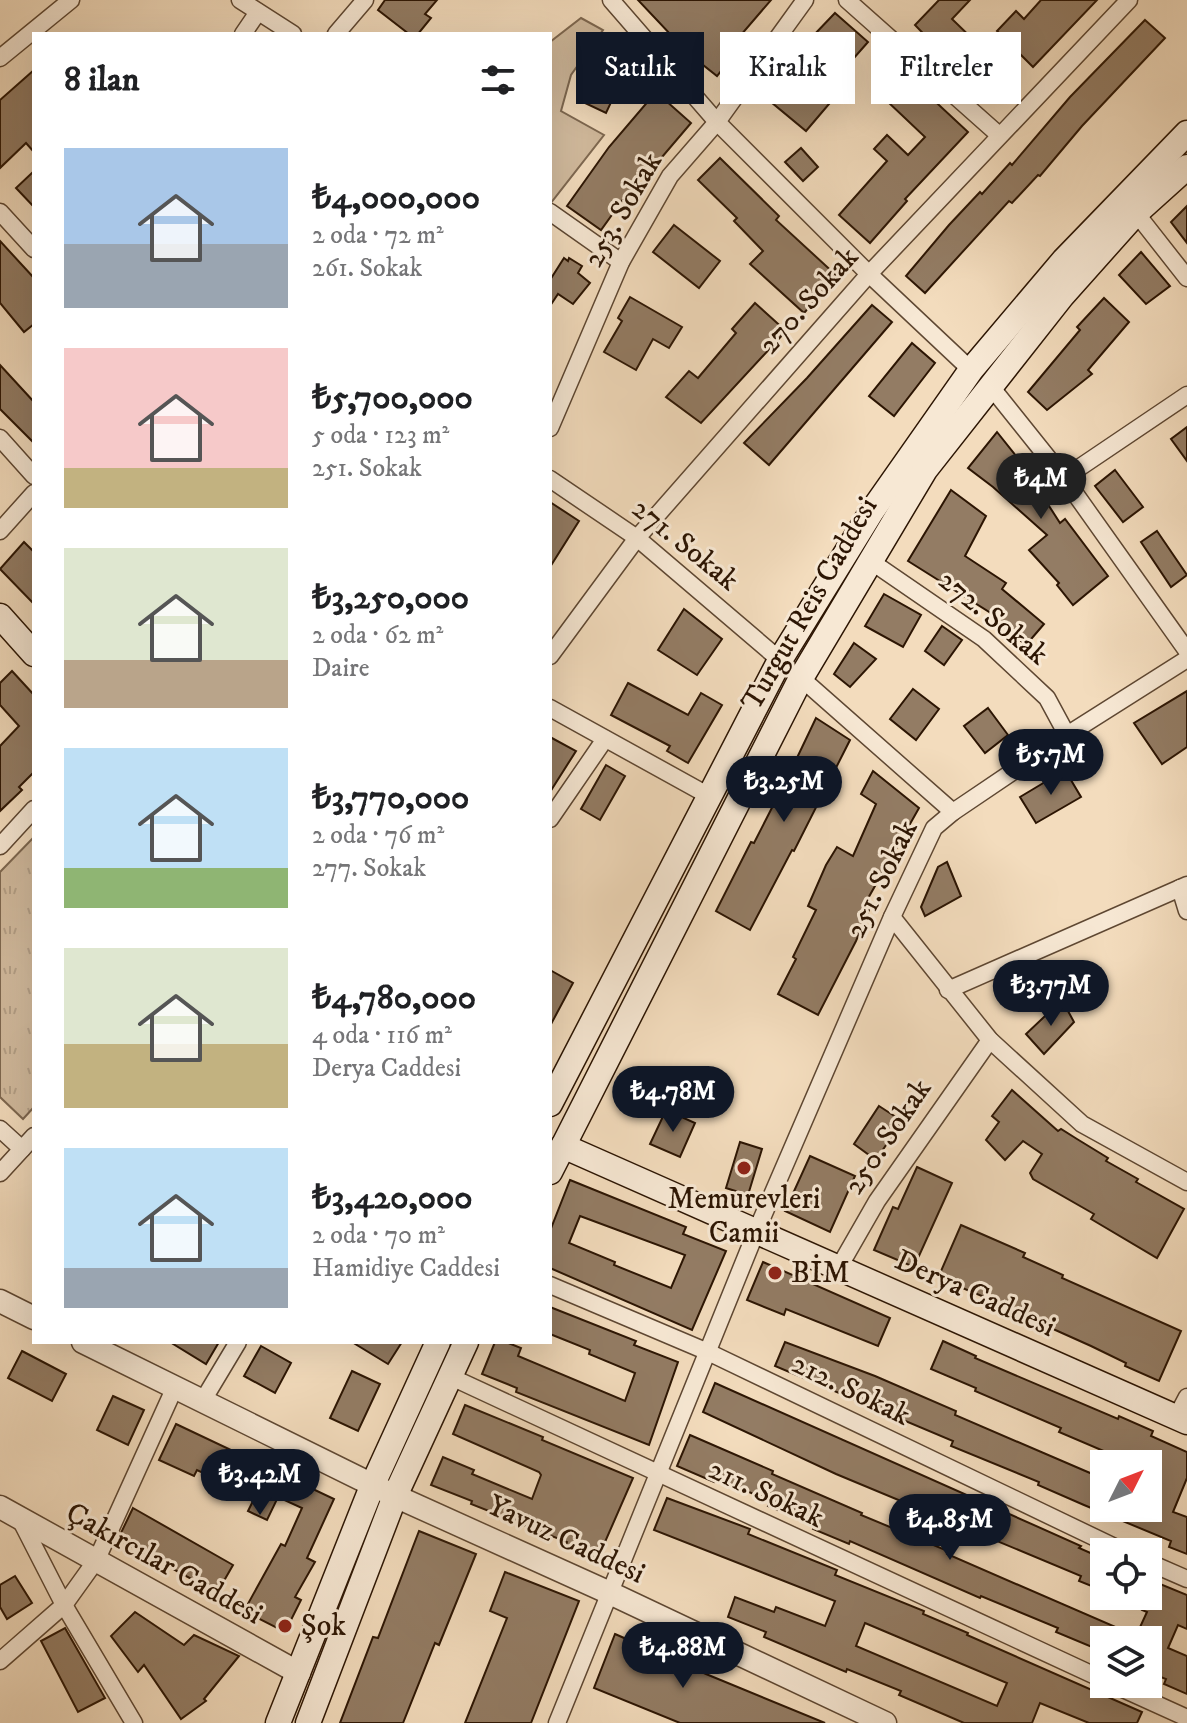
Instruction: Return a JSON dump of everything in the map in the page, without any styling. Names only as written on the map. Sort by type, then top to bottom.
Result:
[{"type":"main road","name":"Turgut Reis Caddesi","points":[[552,1100],[780,660],[872,511],[971,370],[1064,260],[1187,133]]},
{"type":"main road","name":"Turgut Reis Caddesi","points":[[552,1168],[801,678],[925,470],[1062,296],[1136,213],[1187,167]]},
{"type":"main road","points":[[0,616],[32,652]]},
{"type":"main road","name":"Derya Caddesi","points":[[563,1146],[838,1269],[1183,1412]]},
{"type":"main road","points":[[278,1723],[373,1484],[437,1344]]},
{"type":"main road","points":[[308,1723],[395,1496],[465,1344]]},
{"type":"street","points":[[0,58],[71,0]]},
{"type":"street","points":[[240,0],[290,32]]},
{"type":"street","points":[[338,32],[365,0]]},
{"type":"street","points":[[611,0],[717,122],[869,274],[971,370]]},
{"type":"street","name":"253. Sokak","points":[[552,423],[621,262],[670,176],[717,122],[805,0]]},
{"type":"street","points":[[847,0],[999,135]]},
{"type":"street","name":"270. Sokak","points":[[552,653],[637,538],[869,274],[1124,2]]},
{"type":"street","points":[[244,32],[258,12]]},
{"type":"street","points":[[0,212],[32,247]]},
{"type":"street","points":[[552,213],[621,262]]},
{"type":"street","points":[[1136,213],[1187,278]]},
{"type":"street","points":[[992,388],[1064,478],[1187,651]]},
{"type":"street","points":[[1064,478],[1187,395]]},
{"type":"street","points":[[0,438],[32,474]]},
{"type":"street","name":"271. Sokak","points":[[552,480],[637,538],[780,660]]},
{"type":"street","points":[[0,531],[32,495]]},
{"type":"street","name":"272. Sokak","points":[[869,560],[984,639],[1047,698],[1067,735]]},
{"type":"street","name":"251. Sokak","points":[[557,1723],[612,1594],[756,1232],[892,917],[934,828],[1067,735],[1187,659]]},
{"type":"street","points":[[801,678],[953,812]]},
{"type":"street","points":[[552,709],[711,797]]},
{"type":"street","points":[[552,816],[605,739]]},
{"type":"street","points":[[0,846],[32,811]]},
{"type":"street","points":[[948,990],[1183,886],[1187,911]]},
{"type":"street","points":[[892,917],[990,1040],[1082,1124],[1187,1182]]},
{"type":"street","name":"250. Sokak","points":[[838,1269],[877,1201],[990,1040]]},
{"type":"street","points":[[0,1129],[22,1149]]},
{"type":"street","points":[[0,1173],[32,1138]]},
{"type":"street","name":"212. Sokak","points":[[552,1286],[708,1352],[1096,1538]]},
{"type":"street","points":[[0,1301],[32,1317]]},
{"type":"street","name":"Yavuz Caddesi","points":[[87,1344],[395,1496],[885,1723]]},
{"type":"street","points":[[202,1402],[237,1344]]},
{"type":"street","name":"211. Sokak","points":[[449,1376],[1090,1674]]},
{"type":"street","points":[[0,1661],[64,1605],[97,1559],[175,1387]]},
{"type":"street","name":"Çakırcılar Caddesi","points":[[0,1507],[299,1673]]},
{"type":"street","points":[[21,1521],[64,1605],[134,1723]]},
{"type":"street","points":[[1162,1568],[1187,1579]]},
{"type":"street","points":[[1143,1698],[1187,1718]]},
{"type":"green space","points":[[581,18],[603,30],[576,32],[576,68],[571,75],[561,111],[604,135],[552,201],[552,40]]},
{"type":"green space","points":[[32,839],[32,1109],[23,1119],[0,1097],[0,872]]},
{"type":"building","points":[[385,0],[437,0],[425,14],[431,18],[420,32],[406,32],[378,10]]},
{"type":"building","points":[[638,0],[771,0],[743,32],[720,32],[720,72],[717,76],[704,66],[704,32],[668,32]]},
{"type":"building","points":[[939,0],[970,0],[952,19],[965,32],[922,32],[915,25]]},
{"type":"building","points":[[1041,0],[1097,0],[1033,67],[1021,55],[1021,32],[997,31],[1016,11],[1024,19]]},
{"type":"building","points":[[835,13],[868,42],[855,57],[855,32],[817,32]]},
{"type":"building","points":[[1145,20],[1165,38],[1082,126],[1040,176],[1012,203],[1009,201],[925,293],[906,276],[949,225],[1010,163],[1012,165],[1070,97]]},
{"type":"building","points":[[32,72],[32,150],[26,143],[0,168],[0,100]]},
{"type":"building","points":[[587,104],[610,104],[606,113]]},
{"type":"building","points":[[646,104],[670,104],[691,123],[651,170],[647,166],[601,230],[567,206],[609,147]]},
{"type":"building","points":[[773,104],[829,104],[806,131]]},
{"type":"building","points":[[890,104],[938,104],[968,132],[905,199],[907,201],[870,243],[839,215],[887,161],[874,149],[887,135],[908,155],[925,137]]},
{"type":"building","points":[[801,148],[818,167],[803,181],[785,162]]},
{"type":"building","points":[[720,158],[779,216],[776,220],[837,276],[804,313],[750,264],[763,251],[734,221],[737,218],[698,180]]},
{"type":"building","points":[[32,173],[32,205],[16,188]]},
{"type":"building","points":[[1187,206],[1187,243],[1171,222]]},
{"type":"building","points":[[674,225],[720,261],[699,288],[653,252]]},
{"type":"building","points":[[0,241],[32,276],[32,326],[24,332],[0,303]]},
{"type":"building","points":[[1141,252],[1170,286],[1146,304],[1119,275]]},
{"type":"building","points":[[564,258],[568,261],[569,258],[582,266],[578,273],[590,283],[573,304],[558,294],[552,303],[552,277]]},
{"type":"building","points":[[630,297],[682,327],[669,348],[653,339],[636,370],[604,352],[622,321],[618,318]]},
{"type":"building","points":[[1104,298],[1129,322],[1088,370],[1092,374],[1047,410],[1028,392],[1080,330],[1077,327]]},
{"type":"building","points":[[755,303],[786,331],[701,423],[666,397],[689,371],[698,378],[736,333],[732,329]]},
{"type":"building","points":[[872,305],[892,322],[769,465],[744,443]]},
{"type":"building","points":[[912,343],[935,363],[894,416],[869,396]]},
{"type":"building","points":[[0,365],[32,400],[32,441],[0,409]]},
{"type":"building","points":[[1187,427],[1187,461],[1171,439]]},
{"type":"building","points":[[997,432],[1020,461],[1060,523],[1065,519],[1108,576],[1073,605],[1057,585],[1059,583],[1029,550],[1047,535],[968,468]]},
{"type":"building","points":[[1115,470],[1143,507],[1123,522],[1095,486]]},
{"type":"building","points":[[951,490],[986,516],[965,556],[1006,583],[1002,589],[1044,624],[1026,645],[995,619],[997,617],[908,561]]},
{"type":"building","points":[[552,503],[579,521],[552,564]]},
{"type":"building","points":[[1157,531],[1187,575],[1171,587],[1141,542]]},
{"type":"building","points":[[24,542],[32,550],[32,602],[0,569]]},
{"type":"building","points":[[884,594],[921,615],[903,647],[865,626]]},
{"type":"building","points":[[684,609],[722,639],[697,675],[658,650]]},
{"type":"building","points":[[942,626],[962,640],[944,665],[925,651]]},
{"type":"building","points":[[854,643],[876,659],[850,687],[834,674]]},
{"type":"building","points":[[12,671],[32,693],[32,774],[19,787],[22,790],[0,811],[0,746],[19,726],[0,705],[0,683]]},
{"type":"building","points":[[628,683],[688,715],[701,693],[722,705],[688,763],[667,751],[670,746],[611,715]]},
{"type":"building","points":[[913,689],[939,709],[916,740],[890,719]]},
{"type":"building","points":[[1187,691],[1187,747],[1162,764],[1134,723]]},
{"type":"building","points":[[988,708],[1008,735],[985,753],[964,726]]},
{"type":"building","points":[[816,718],[850,740],[750,930],[716,911],[751,842],[754,843],[780,792],[777,790],[793,760],[795,762]]},
{"type":"building","points":[[552,738],[576,751],[552,789]]},
{"type":"building","points":[[606,765],[625,776],[600,820],[581,809]]},
{"type":"building","points":[[1065,770],[1081,797],[1036,823],[1020,797]]},
{"type":"building","points":[[873,771],[919,808],[866,902],[871,905],[856,941],[818,1015],[778,994],[816,910],[808,906],[826,865],[837,847],[853,856],[876,804],[861,794]]},
{"type":"building","points":[[947,862],[961,896],[925,916],[921,907],[938,867]]},
{"type":"building","points":[[552,971],[573,983],[552,1022]]},
{"type":"building","points":[[1062,1000],[1074,1022],[1044,1054],[1026,1034]]},
{"type":"building","points":[[1012,1090],[1058,1131],[1061,1129],[1108,1158],[1106,1161],[1138,1179],[1136,1182],[1184,1209],[1157,1258],[1091,1219],[1094,1214],[1033,1179],[1030,1173],[1042,1154],[1023,1141],[1005,1160],[986,1140],[999,1122],[992,1116]]},
{"type":"building","points":[[879,1106],[902,1121],[876,1160],[854,1144]]},
{"type":"building","points":[[666,1110],[695,1123],[680,1157],[650,1144]]},
{"type":"building","name":"Memurevleri Camii","points":[[740,1142],[762,1149],[748,1195],[726,1188]]},
{"type":"building","points":[[810,1156],[855,1176],[830,1232],[785,1211]]},
{"type":"building","points":[[917,1167],[952,1183],[914,1267],[874,1250],[893,1207],[898,1209]]},
{"type":"building","points":[[570,1180],[686,1227],[683,1234],[726,1251],[692,1330],[552,1269],[552,1226]],"holes":[[[580,1216],[685,1255],[671,1288],[569,1243]]]},
{"type":"building","points":[[961,1225],[1025,1253],[1023,1257],[1063,1275],[1062,1278],[1181,1331],[1159,1381],[1016,1310],[938,1278]]},
{"type":"building","points":[[763,1262],[890,1318],[878,1346],[786,1309],[784,1315],[747,1300]]},
{"type":"building","points":[[552,1308],[636,1341],[634,1345],[678,1362],[649,1445],[516,1392],[517,1388],[482,1374],[494,1344],[511,1344],[521,1348],[518,1356],[625,1401],[635,1373],[589,1354],[590,1350],[552,1335]]},
{"type":"building","points":[[943,1341],[975,1358],[1153,1431],[1151,1436],[1187,1452],[1187,1478],[1173,1512],[1187,1517],[1187,1554],[1169,1547],[1171,1541],[1126,1522],[1162,1522],[1162,1450],[1101,1450],[1059,1432],[1061,1428],[931,1369]]},
{"type":"building","points":[[785,1342],[875,1376],[956,1411],[955,1415],[1090,1473],[1090,1507],[951,1446],[953,1441],[775,1366]]},
{"type":"building","points":[[173,1344],[218,1344],[206,1364]]},
{"type":"building","points":[[355,1344],[401,1344],[388,1364]]},
{"type":"building","points":[[261,1346],[291,1363],[275,1393],[244,1376]]},
{"type":"building","points":[[22,1351],[66,1374],[52,1401],[8,1378]]},
{"type":"building","points":[[352,1371],[380,1384],[358,1431],[330,1418]]},
{"type":"building","points":[[715,1383],[1081,1546],[1079,1548],[1090,1553],[1090,1585],[1079,1581],[1081,1576],[836,1474],[703,1412]]},
{"type":"building","points":[[113,1396],[144,1410],[128,1445],[97,1430]]},
{"type":"building","points":[[465,1405],[633,1478],[598,1558],[431,1485],[443,1457],[474,1470],[472,1474],[532,1499],[541,1475],[539,1472],[453,1434]]},
{"type":"building","points":[[176,1424],[334,1499],[307,1558],[315,1562],[295,1597],[301,1600],[285,1632],[244,1611],[281,1544],[285,1546],[302,1508],[278,1497],[267,1520],[248,1511],[255,1497],[197,1470],[194,1476],[159,1460]]},
{"type":"building","points":[[690,1435],[773,1471],[772,1474],[861,1515],[948,1551],[947,1554],[1113,1626],[1090,1626],[1090,1646],[1056,1632],[1058,1628],[980,1598],[850,1541],[849,1544],[813,1529],[814,1525],[768,1506],[770,1501],[716,1478],[714,1482],[677,1466]]},
{"type":"building","points":[[667,1498],[750,1529],[748,1534],[837,1570],[835,1575],[924,1611],[923,1614],[967,1635],[1090,1689],[1090,1698],[1110,1698],[1142,1712],[1137,1723],[1089,1723],[1040,1703],[1032,1723],[964,1723],[899,1695],[901,1691],[847,1669],[846,1672],[764,1637],[766,1632],[728,1617],[735,1597],[774,1612],[776,1607],[825,1626],[835,1601],[654,1530]],"holes":[[[865,1623],[1007,1683],[997,1706],[856,1646]]]},
{"type":"building","points":[[133,1508],[233,1565],[217,1593],[118,1539]]},
{"type":"building","points":[[419,1531],[476,1554],[439,1645],[435,1643],[403,1723],[340,1723],[373,1637],[378,1638]]},
{"type":"building","points":[[505,1572],[579,1601],[531,1723],[465,1723],[507,1618],[490,1611]]},
{"type":"building","points":[[15,1576],[32,1603],[7,1619],[0,1607],[0,1585]]},
{"type":"building","points":[[1162,1585],[1187,1595],[1187,1629],[1178,1625],[1168,1648],[1187,1656],[1187,1694],[1164,1684],[1166,1679],[1162,1677],[1162,1626],[1141,1626],[1147,1612],[1142,1610],[1162,1610]]},
{"type":"building","points":[[135,1612],[184,1645],[194,1635],[239,1656],[204,1699],[206,1701],[181,1719],[144,1665],[138,1672],[111,1636]]},
{"type":"building","points":[[65,1628],[105,1698],[78,1712],[41,1641]]},
{"type":"building","points":[[615,1634],[825,1723],[680,1723],[594,1688]]},
{"type":"place","name":"Memurevleri Camii","points":[[744,1168]]},
{"type":"place","name":"BİM","points":[[775,1273]]},
{"type":"place","name":"Şok","points":[[285,1626]]}]
